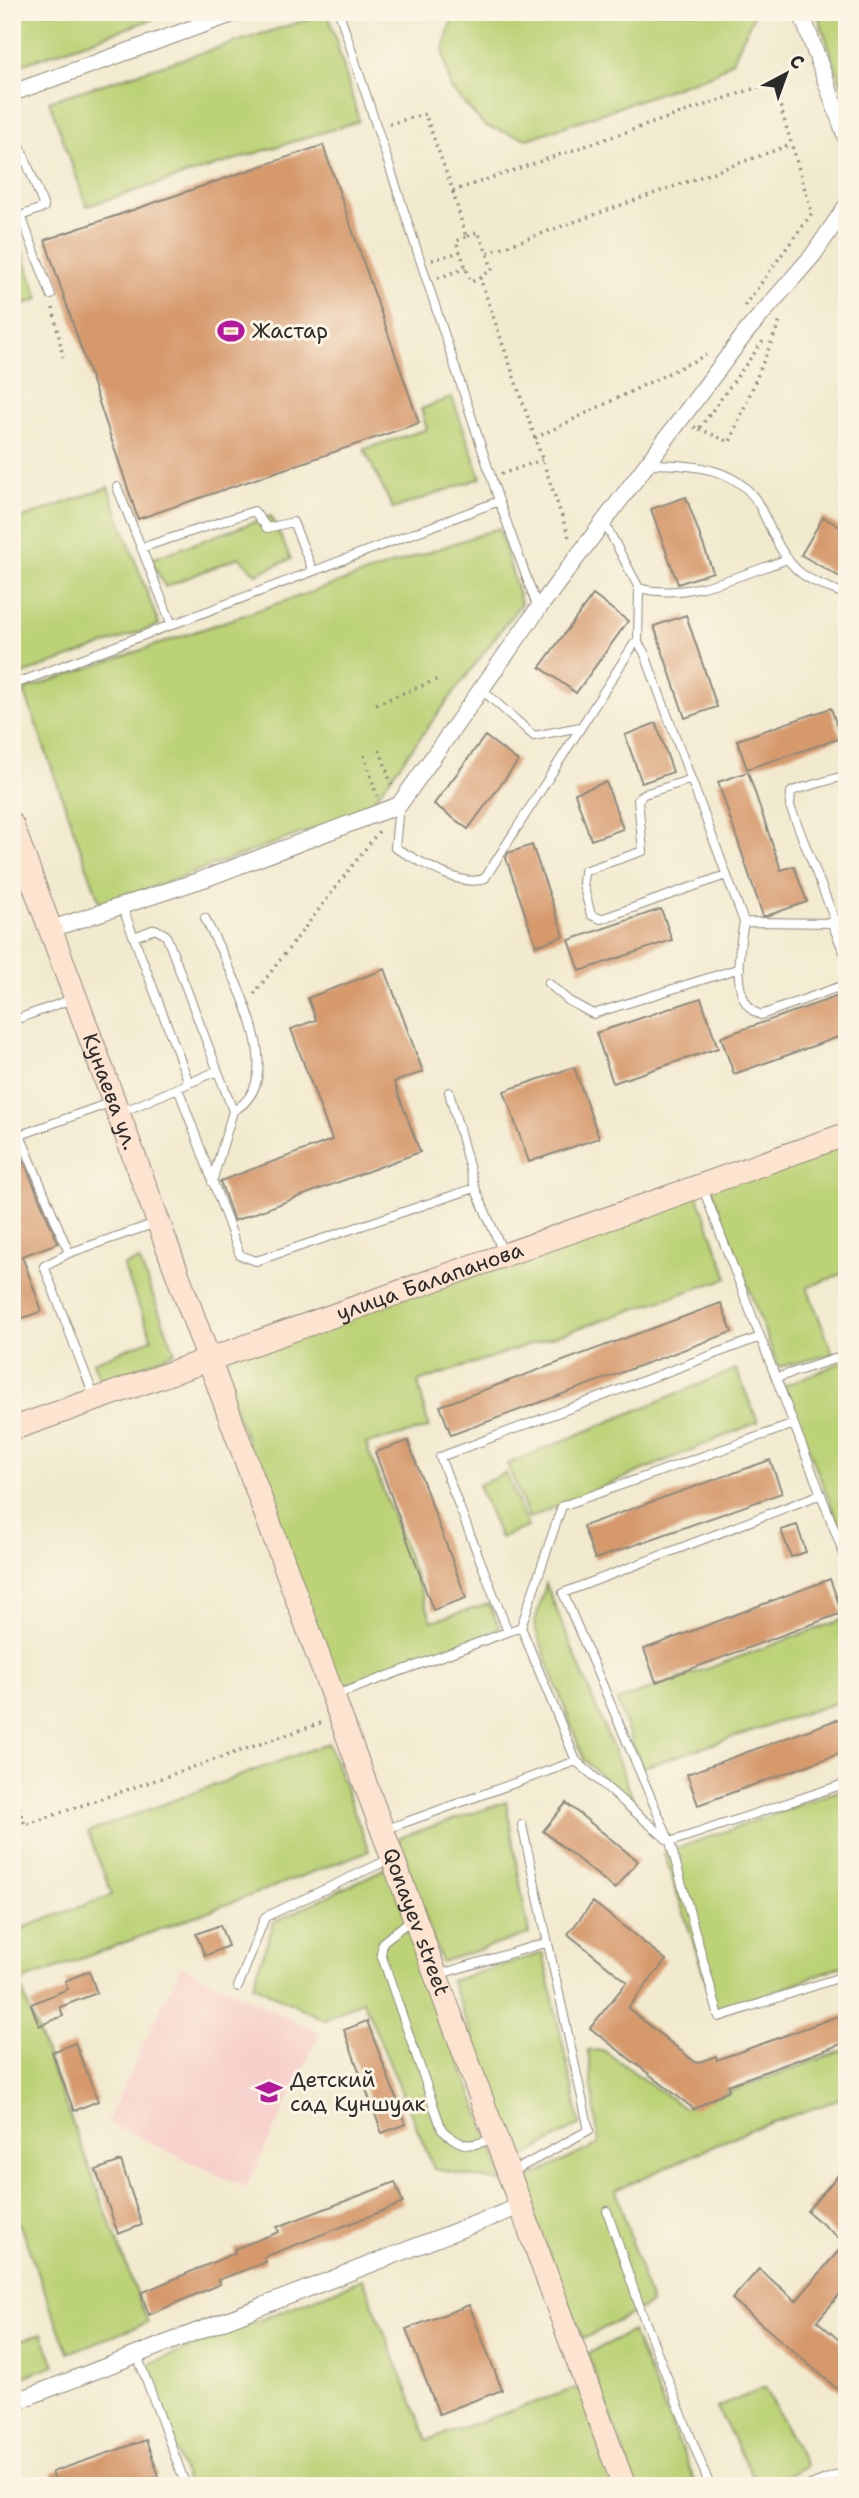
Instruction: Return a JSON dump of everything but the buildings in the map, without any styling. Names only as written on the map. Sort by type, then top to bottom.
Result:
[{"type":"street","points":[[12,93],[238,12]]},
{"type":"street","points":[[801,12],[847,140]]},
{"type":"street","points":[[51,929],[204,879],[399,806],[538,609],[650,464],[747,331],[813,255],[847,205]]},
{"type":"street","name":"Кунаева ул.","points":[[12,825],[209,1357]]},
{"type":"street","points":[[836,923],[847,949]]},
{"type":"street","name":"улица Балапанова","points":[[12,1429],[209,1357],[847,1134]]},
{"type":"street","name":"Qonayev street","points":[[209,1357],[624,2486]]},
{"type":"street","points":[[12,2403],[521,2206]]},
{"type":"lane","points":[[340,12],[491,478],[538,609]]},
{"type":"lane","points":[[12,125],[44,206],[21,216],[51,295]]},
{"type":"lane","points":[[650,464],[721,471],[740,482],[761,507],[772,535],[788,559],[803,575],[847,595]]},
{"type":"lane","points":[[117,487],[172,625]]},
{"type":"lane","points":[[12,685],[499,501]]},
{"type":"lane","points":[[141,548],[254,511],[267,528],[293,522],[313,571]]},
{"type":"lane","points":[[604,522],[639,588],[638,643],[644,652],[744,922],[738,952],[746,1005],[751,1011],[761,1015],[847,984]]},
{"type":"lane","points":[[639,588],[658,593],[713,583],[788,559]]},
{"type":"lane","points":[[399,806],[395,848],[463,881],[476,883],[485,878],[634,644],[638,643]]},
{"type":"lane","points":[[481,689],[534,736],[580,727]]},
{"type":"lane","points":[[744,922],[836,923],[790,806],[790,798],[795,790],[847,775]]},
{"type":"lane","points":[[690,780],[644,794],[638,800],[643,851],[584,871],[583,884],[591,915],[601,919],[726,875]]},
{"type":"lane","points":[[122,906],[189,1083]]},
{"type":"lane","points":[[205,918],[256,1030],[258,1070],[251,1097],[233,1111],[211,1183]]},
{"type":"lane","points":[[134,937],[155,929],[166,935],[233,1111]]},
{"type":"lane","points":[[548,983],[569,1001],[593,1014],[740,968]]},
{"type":"lane","points":[[12,1021],[76,998]]},
{"type":"lane","points":[[69,1254],[16,1137],[178,1088],[217,1071]]},
{"type":"lane","points":[[178,1088],[211,1183],[240,1255],[256,1261],[475,1188]]},
{"type":"lane","points":[[449,1092],[475,1188],[504,1254]]},
{"type":"lane","points":[[702,1185],[847,1562]]},
{"type":"lane","points":[[95,1399],[44,1266],[69,1254],[159,1222]]},
{"type":"lane","points":[[508,1632],[440,1457],[760,1337]]},
{"type":"lane","points":[[776,1378],[847,1355]]},
{"type":"lane","points":[[670,1842],[576,1761],[521,1627],[562,1506],[793,1424]]},
{"type":"lane","points":[[821,1494],[563,1593],[670,1842],[719,2017],[847,1975]]},
{"type":"lane","points":[[337,1706],[521,1627]]},
{"type":"lane","points":[[383,1831],[576,1761]]},
{"type":"lane","points":[[670,1842],[847,1783]]},
{"type":"lane","points":[[509,2174],[589,2130],[522,1825]]},
{"type":"lane","points":[[238,1987],[265,1917],[393,1858]]},
{"type":"lane","points":[[416,1916],[383,1942],[381,1954],[442,2130],[454,2141],[470,2146],[496,2138]]},
{"type":"lane","points":[[436,1976],[548,1942]]},
{"type":"lane","points":[[607,2211],[643,2316],[710,2486]]},
{"type":"lane","points":[[137,2355],[186,2486]]},
{"type":"lane","points":[[808,2486],[847,2471]]},
{"type":"path","points":[[453,191],[773,82],[812,213],[736,317],[747,331]]},
{"type":"path","points":[[377,128],[425,114],[453,191],[466,237]]},
{"type":"path","points":[[487,253],[790,145]]},
{"type":"path","points":[[478,232],[487,253],[492,269],[471,282],[456,241],[478,232]]},
{"type":"path","points":[[421,263],[460,252]]},
{"type":"path","points":[[427,281],[466,268]]},
{"type":"path","points":[[480,278],[576,559]]},
{"type":"path","points":[[51,295],[63,357]]},
{"type":"path","points":[[699,429],[730,442],[783,313]]},
{"type":"path","points":[[535,438],[705,357],[712,347]]},
{"type":"path","points":[[491,478],[542,460]]},
{"type":"path","points":[[376,704],[441,678]]},
{"type":"path","points":[[246,1004],[399,806],[380,750]]},
{"type":"path","points":[[364,755],[382,812]]},
{"type":"path","points":[[12,1788],[25,1825],[337,1706]]},
{"type":"shaded area","points":[[181,1966],[320,2033],[246,2188],[107,2122]]},
{"type":"green space","points":[[12,12],[173,12],[12,68]]},
{"type":"green space","points":[[454,12],[755,12],[733,60],[716,73],[528,139],[485,126],[451,89],[443,51]]},
{"type":"green space","points":[[817,12],[847,12],[847,101]]},
{"type":"green space","points":[[328,13],[359,121],[87,206],[49,101]]},
{"type":"green space","points":[[12,223],[39,299],[12,308]]},
{"type":"green space","points":[[452,397],[481,478],[393,509],[364,449],[427,429],[421,409]]},
{"type":"green space","points":[[108,487],[159,625],[12,678],[12,522]]},
{"type":"green space","points":[[271,516],[291,559],[256,574],[239,557],[165,587],[151,559]]},
{"type":"green space","points":[[499,528],[521,603],[366,810],[101,906],[24,690]]},
{"type":"green space","points":[[847,1140],[847,1272],[807,1287],[833,1354],[778,1367],[710,1185]]},
{"type":"green space","points":[[697,1194],[728,1278],[418,1382],[429,1428],[366,1444],[432,1621],[489,1604],[500,1629],[337,1690],[217,1359]]},
{"type":"green space","points":[[139,1260],[175,1352],[101,1383],[93,1362],[152,1339],[123,1266]]},
{"type":"green space","points":[[847,1360],[847,1546],[784,1386]]},
{"type":"green space","points":[[736,1369],[758,1422],[529,1518],[507,1464]]},
{"type":"green space","points":[[506,1473],[528,1527],[500,1538],[478,1485]]},
{"type":"green space","points":[[546,1584],[639,1813],[584,1760],[534,1625]]},
{"type":"green space","points":[[847,1618],[847,1699],[641,1768],[617,1701]]},
{"type":"green space","points":[[328,1743],[369,1851],[19,1982],[148,2323],[68,2353],[12,2204],[12,1932],[112,1895],[88,1832]]},
{"type":"green space","points":[[847,1788],[847,1963],[717,2015],[664,1853]]},
{"type":"green space","points":[[506,1802],[529,1934],[441,1962],[398,1838]]},
{"type":"green space","points":[[388,1867],[505,2183],[434,2169],[363,2000],[325,2020],[253,1985],[274,1922]]},
{"type":"green space","points":[[543,1953],[580,2124],[519,2160],[451,1981]]},
{"type":"green space","points":[[847,2049],[847,2097],[749,2130],[616,2190],[651,2304],[583,2339],[520,2182],[599,2144],[588,2051],[603,2050],[684,2108]]},
{"type":"green space","points":[[363,2279],[427,2440],[579,2387],[612,2486],[188,2486],[152,2378],[139,2368]]},
{"type":"green space","points":[[632,2331],[697,2486],[636,2486],[588,2354]]},
{"type":"green space","points":[[42,2333],[55,2365],[12,2381],[12,2344]]},
{"type":"green space","points":[[765,2387],[806,2466],[768,2486],[758,2486],[717,2408]]},
{"type":"place","name":"Жастар","points":[[231,331]]},
{"type":"place","name":"Детский сад Куншуак","points":[[269,2092]]}]
